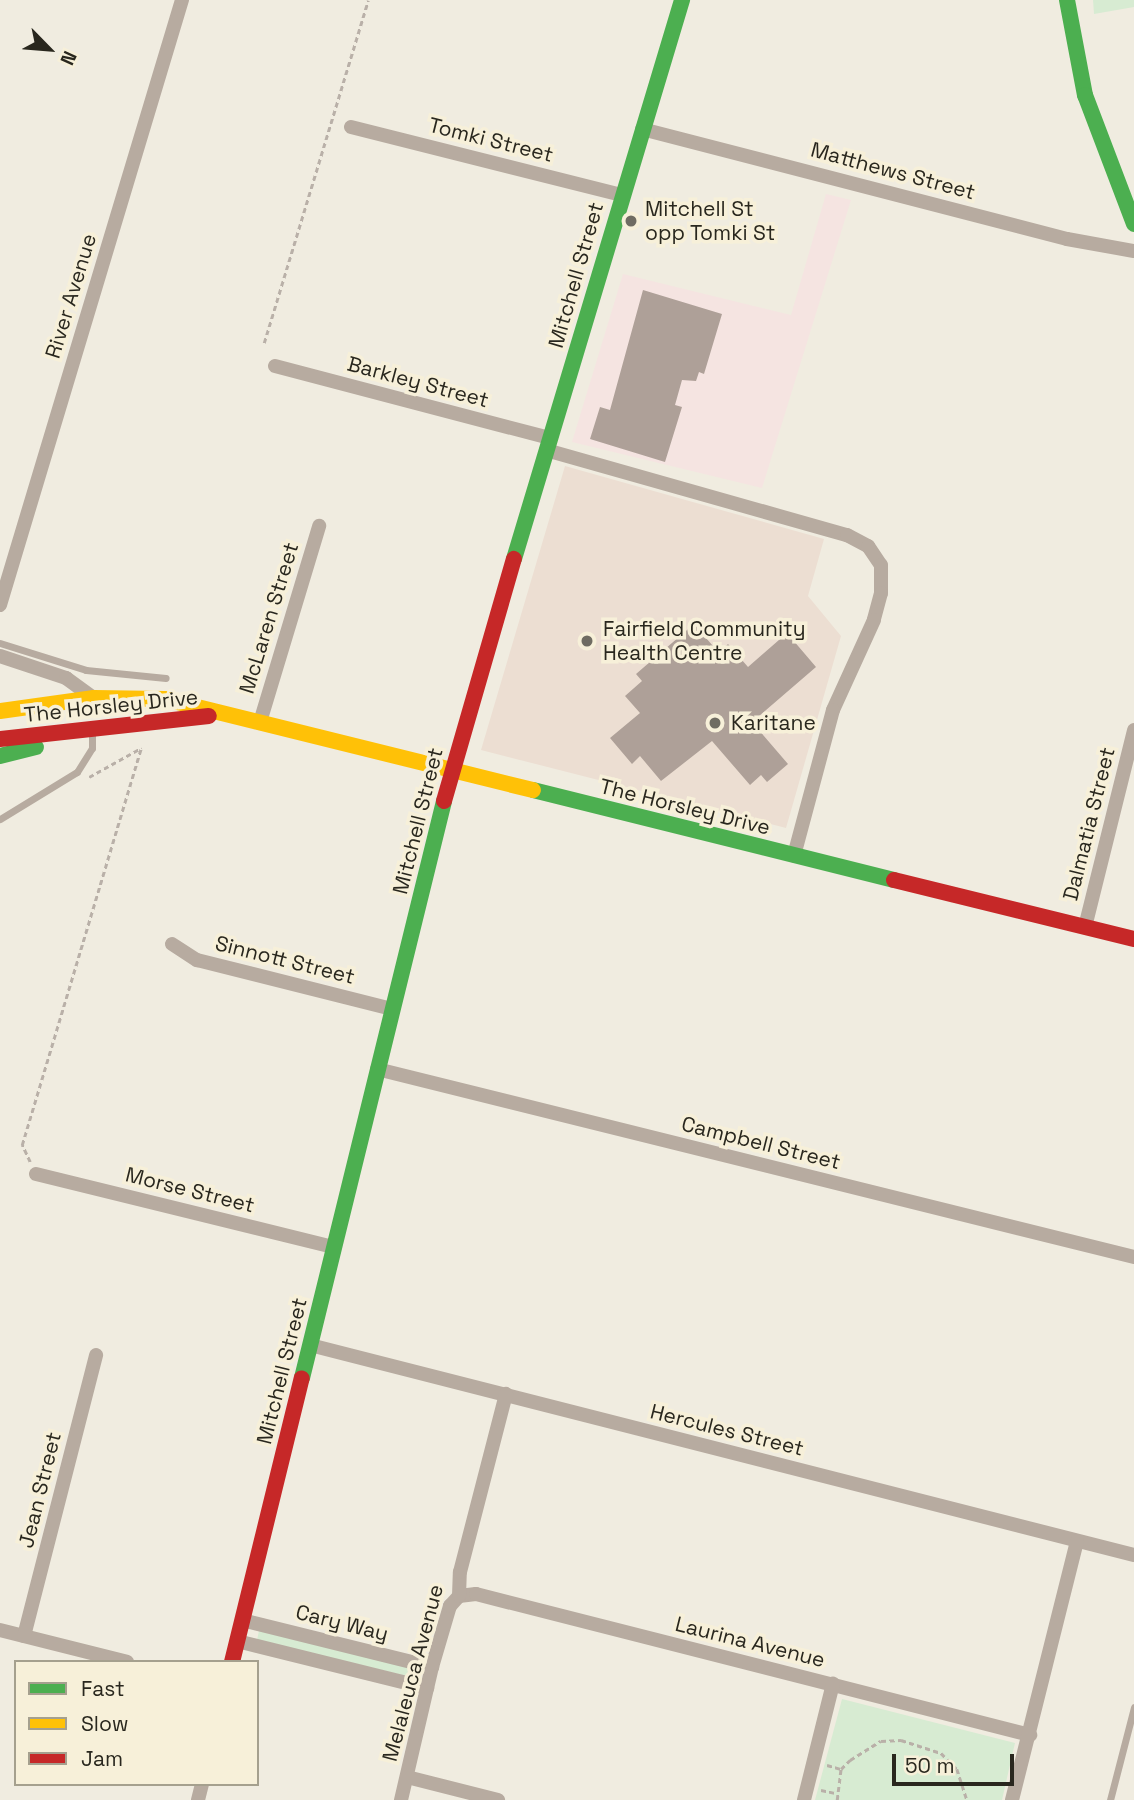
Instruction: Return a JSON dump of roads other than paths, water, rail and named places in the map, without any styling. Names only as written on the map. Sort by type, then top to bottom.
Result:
[{"type":"street","name":"River Avenue","points":[[0,605],[183,0]]},
{"type":"street","name":"Mitchell Street","points":[[232,1660],[452,770],[681,0]]},
{"type":"street","points":[[1067,0],[1085,95],[1134,224]]},
{"type":"street","name":"Tomki Street","points":[[351,127],[622,195]]},
{"type":"street","name":"Matthews Street","points":[[642,129],[1067,239],[1134,251]]},
{"type":"street","name":"Barkley Street","points":[[275,366],[548,444],[847,535],[868,546],[881,565],[881,593],[874,620],[833,710],[794,856]]},
{"type":"street","name":"McLaren Street","points":[[260,722],[319,526]]},
{"type":"street","points":[[0,656],[66,678],[94,698]]},
{"type":"street","name":"The Horsley Drive","points":[[0,711],[94,698],[165,699],[1134,939]]},
{"type":"street","name":"The Horsley Drive","points":[[0,739],[226,714]]},
{"type":"street","points":[[0,756],[38,746],[70,730]]},
{"type":"street","name":"Dalmatia Street","points":[[1085,927],[1134,730]]},
{"type":"street","name":"Sinnott Street","points":[[172,944],[197,960],[392,1009]]},
{"type":"street","name":"Campbell Street","points":[[377,1069],[1134,1257]]},
{"type":"street","name":"Morse Street","points":[[36,1174],[334,1247]]},
{"type":"street","name":"Hercules Street","points":[[310,1345],[1134,1555]]},
{"type":"street","name":"Jean Street","points":[[24,1636],[96,1355]]},
{"type":"street","name":"Melaleuca Avenue","points":[[401,1800],[432,1667],[450,1606],[459,1596],[460,1572],[506,1394]]},
{"type":"street","points":[[1012,1800],[1077,1541]]},
{"type":"street","name":"Laurina Avenue","points":[[459,1596],[477,1594],[1030,1735]]},
{"type":"street","name":"Cary Way","points":[[242,1620],[432,1667]]},
{"type":"street","points":[[0,1630],[119,1660]]},
{"type":"street","name":"Cary Way","points":[[237,1641],[427,1688]]},
{"type":"street","points":[[804,1800],[833,1684]]},
{"type":"street","points":[[407,1777],[498,1800]]},
{"type":"lane","points":[[0,643],[86,670],[166,678]]},
{"type":"lane","points":[[0,818],[77,772],[92,748],[92,727]]},
{"type":"lane","points":[[1110,1800],[1134,1707]]},
{"type":"place","name":"Mitchell St opp Tomki St","points":[[631,221]]},
{"type":"place","name":"Fairfield Community Health Centre","points":[[587,641]]},
{"type":"place","name":"Karitane","points":[[715,723]]}]
